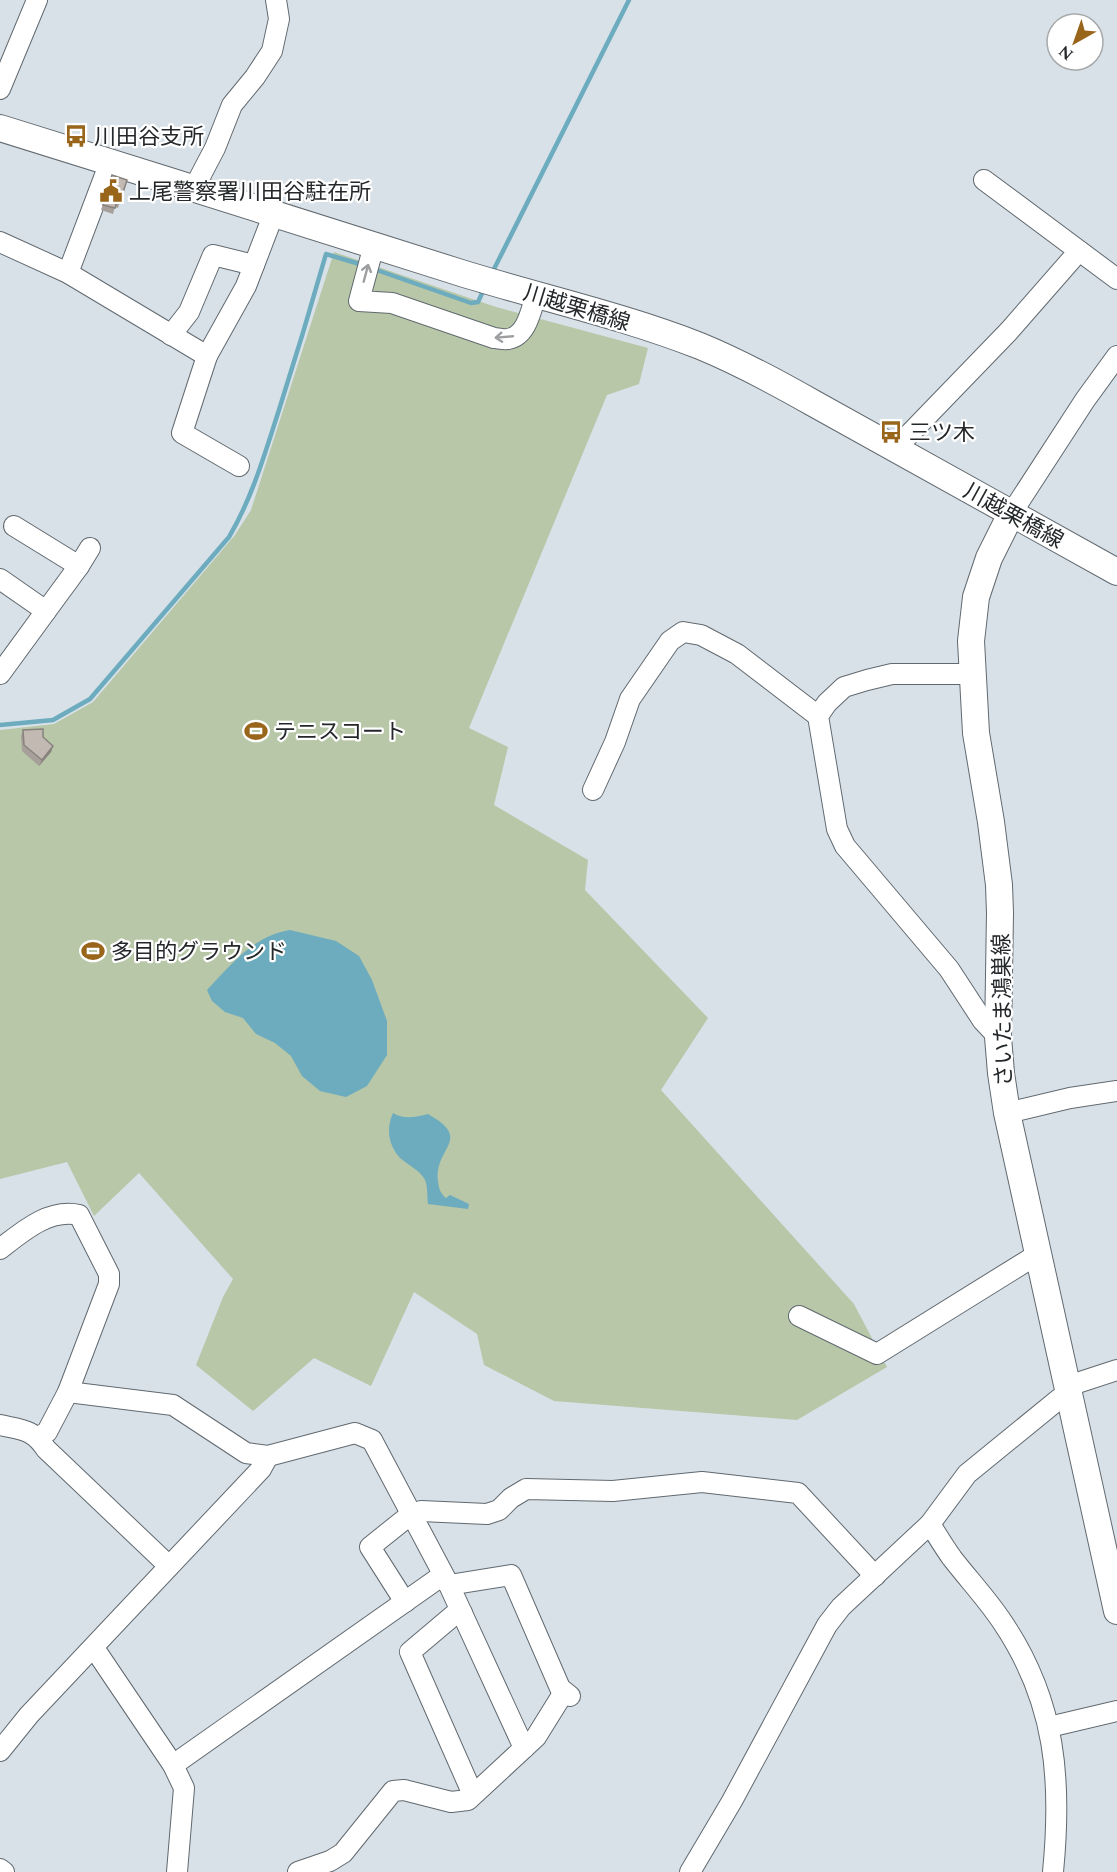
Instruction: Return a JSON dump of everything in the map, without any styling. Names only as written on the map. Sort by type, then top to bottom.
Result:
[{"type":"main road","name":"川越栗橋線","points":[[0,128],[700,346],[771,380],[1117,572]]},
{"type":"main road","name":"さいたま鴻巣線","points":[[1011,514],[989,558],[976,597],[971,641],[976,733],[992,822],[999,885],[998,1037],[1001,1073],[1007,1113],[1117,1611]]},
{"type":"street","points":[[0,89],[37,0]]},
{"type":"street","points":[[194,188],[232,105],[255,77],[272,51],[279,19],[276,0]]},
{"type":"street","points":[[68,273],[111,162]]},
{"type":"street","points":[[984,180],[1117,279]]},
{"type":"street","points":[[239,466],[182,433],[207,356],[246,285],[274,213]]},
{"type":"street","points":[[0,242],[68,273],[207,356]]},
{"type":"street","points":[[374,245],[359,301],[393,303],[494,338],[509,339],[519,334],[525,325],[536,295]]},
{"type":"street","points":[[895,449],[1009,331],[1079,251]]},
{"type":"street","points":[[171,335],[189,312],[213,255],[254,265]]},
{"type":"street","points":[[1011,514],[1084,400],[1117,356]]},
{"type":"street","points":[[14,526],[79,566]]},
{"type":"street","points":[[0,674],[90,548]]},
{"type":"street","points":[[0,579],[46,611]]},
{"type":"street","points":[[593,790],[615,742],[630,699],[670,641],[683,632],[701,635],[737,654],[818,716],[837,829],[845,846],[949,969],[983,1021],[998,1037]]},
{"type":"street","points":[[818,716],[844,687],[867,680],[892,674],[972,674]]},
{"type":"street","points":[[1007,1113],[1070,1098],[1117,1091]]},
{"type":"street","points":[[0,1249],[39,1221],[68,1212],[79,1215],[110,1274],[109,1284],[68,1392],[46,1432],[38,1437]]},
{"type":"street","points":[[800,1316],[877,1354],[1038,1254]]},
{"type":"street","points":[[690,1872],[732,1801],[827,1625],[842,1606],[930,1524],[967,1474],[982,1460],[1069,1390],[1117,1370]]},
{"type":"street","points":[[68,1392],[173,1405],[246,1453],[268,1456],[355,1433],[372,1440],[446,1580],[524,1748]]},
{"type":"street","points":[[0,1425],[28,1431],[38,1437],[46,1449],[169,1566]]},
{"type":"street","points":[[0,1751],[29,1715],[261,1469],[268,1456]]},
{"type":"street","points":[[405,1602],[370,1547],[410,1515],[421,1511],[487,1514],[500,1510],[511,1498],[526,1489],[613,1491],[702,1482],[798,1493],[874,1576]]},
{"type":"street","points":[[930,1524],[952,1557],[1003,1623],[1034,1678],[1049,1727],[1055,1760],[1058,1824],[1053,1872]]},
{"type":"street","points":[[173,1765],[405,1602],[446,1580],[511,1575],[560,1688],[567,1694],[536,1737],[468,1800],[451,1802],[404,1790],[393,1791],[343,1853],[330,1861],[298,1872]]},
{"type":"street","points":[[462,1613],[455,1614],[410,1652],[470,1788],[475,1793]]},
{"type":"street","points":[[94,1648],[173,1765],[184,1788],[177,1872]]},
{"type":"street","points":[[1049,1727],[1117,1711]]},
{"type":"street","points":[[0,1869],[3,1872]]},
{"type":"green space","points":[[334,252],[496,307],[648,348],[639,384],[607,395],[469,728],[508,747],[494,805],[588,860],[585,890],[708,1018],[661,1090],[854,1304],[887,1367],[797,1420],[554,1401],[484,1365],[477,1334],[414,1292],[371,1386],[314,1358],[253,1411],[196,1365],[223,1297],[233,1279],[139,1173],[94,1216],[67,1162],[0,1179],[0,730],[54,724],[93,702],[235,535],[251,510]]},
{"type":"water","points":[[290,930],[336,941],[359,956],[372,980],[387,1021],[387,1055],[367,1086],[346,1097],[320,1091],[302,1076],[291,1056],[275,1043],[256,1034],[243,1018],[225,1012],[212,1001],[207,990],[254,945],[277,933]]},
{"type":"water","points":[[393,1113],[406,1117],[428,1114],[448,1131],[449,1144],[438,1169],[439,1189],[446,1198],[450,1195],[469,1204],[468,1209],[428,1204],[423,1176],[400,1158],[393,1148],[389,1130]]},
{"type":"building","points":[[112,175],[127,180],[120,202],[117,201],[115,208],[103,205]]},
{"type":"building","points":[[43,729],[43,737],[53,746],[42,760],[24,745],[23,730]]},
{"type":"waterway","points":[[492,273],[629,0]]},
{"type":"waterway","points":[[0,725],[53,720],[90,699],[229,537],[251,492],[262,461],[326,254],[363,265]]},
{"type":"waterway","points":[[371,268],[471,303],[478,302],[484,289]]},
{"type":"place","name":"川田谷支所","points":[[76,136]]},
{"type":"place","name":"上尾警察署川田谷駐在所","points":[[111,191]]},
{"type":"place","name":"三ツ木","points":[[891,432]]},
{"type":"place","name":"テニスコート","points":[[256,731]]},
{"type":"place","name":"多目的グラウンド","points":[[93,951]]}]
